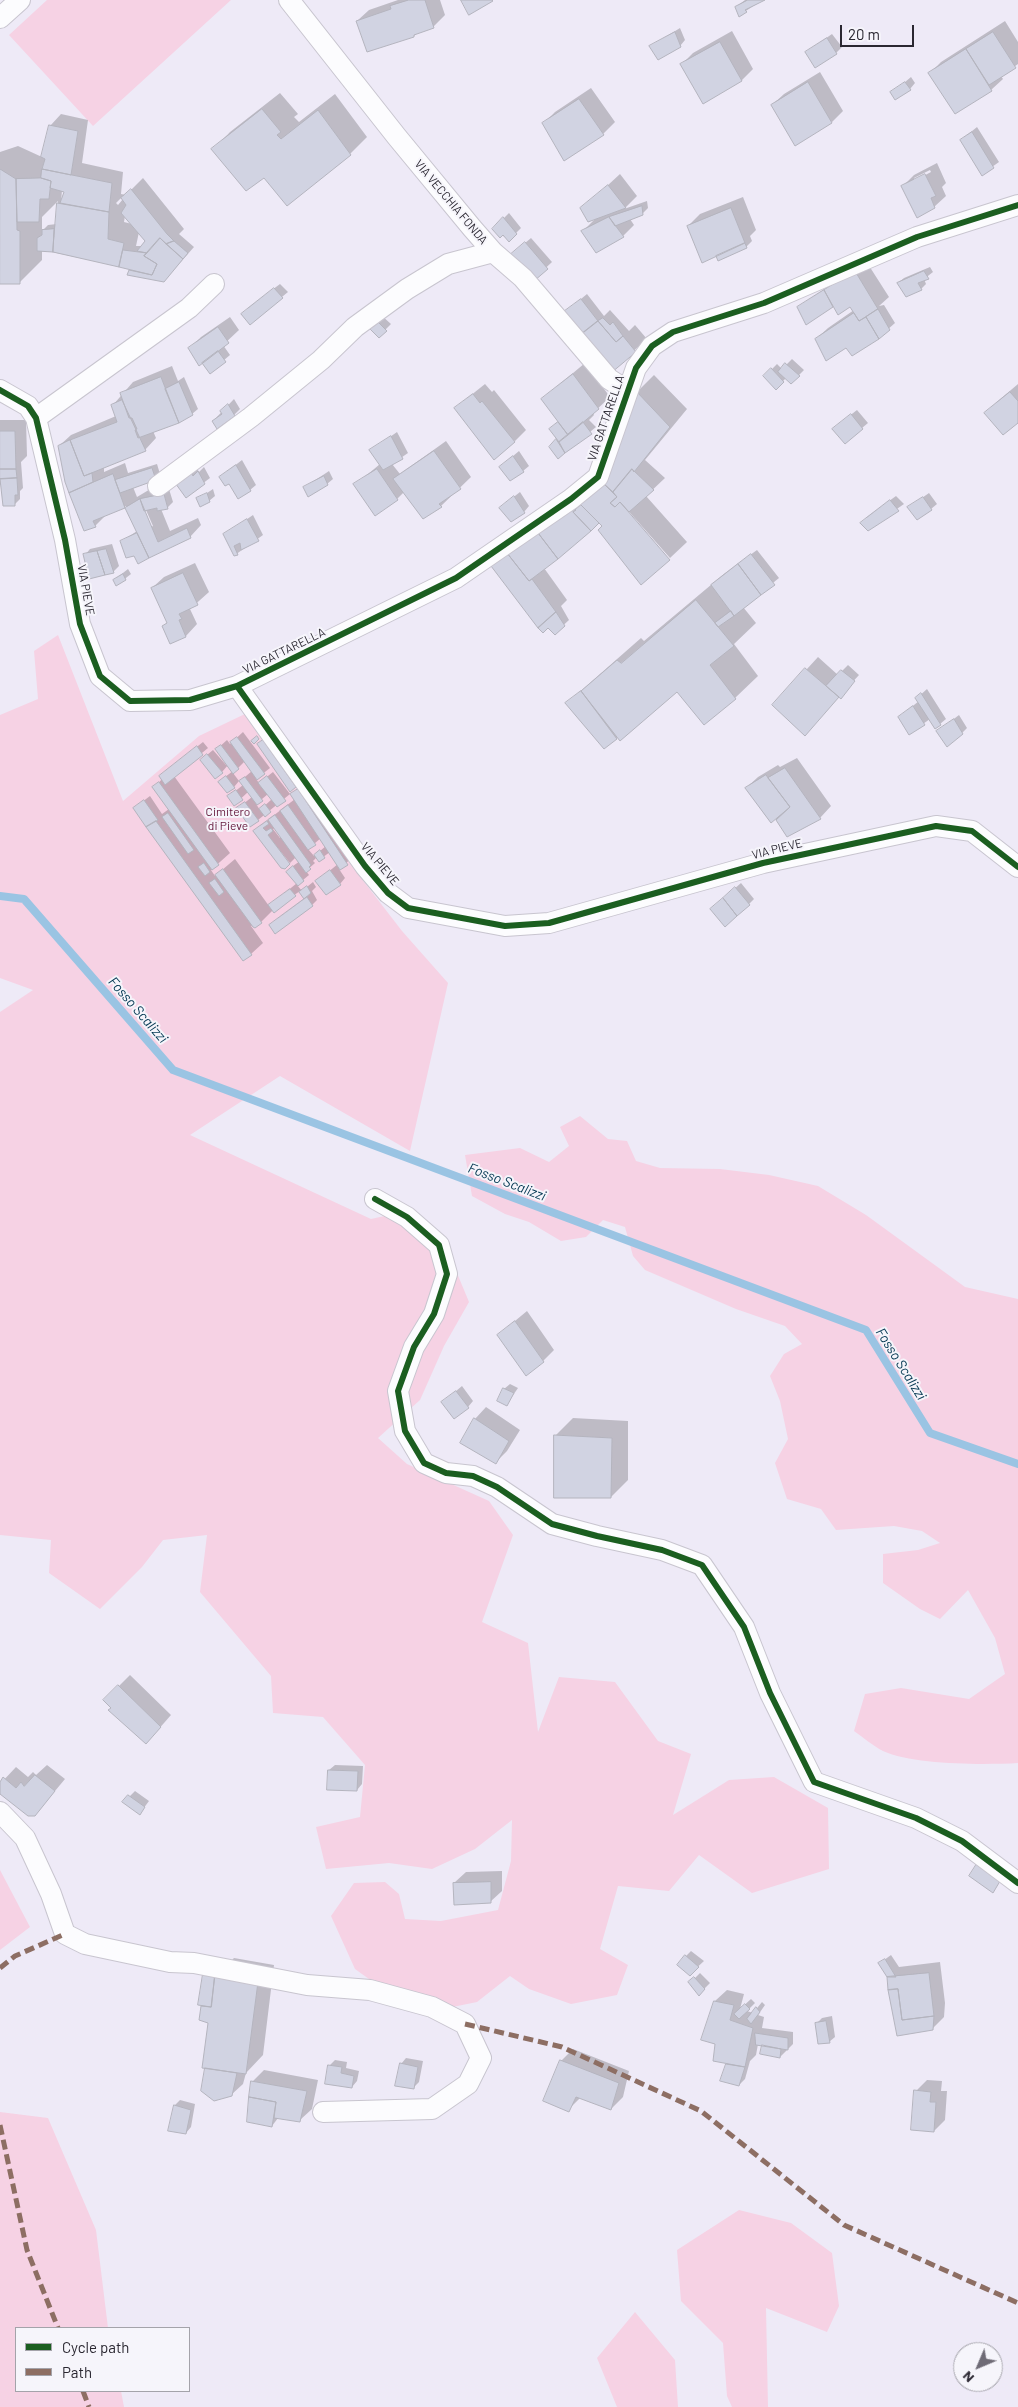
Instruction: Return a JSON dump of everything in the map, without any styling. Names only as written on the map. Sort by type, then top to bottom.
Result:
[{"type":"street","points":[[0,18],[20,0]]},
{"type":"street","name":"VIA VECCHIA FONDA","points":[[289,0],[396,137],[493,252],[524,278],[610,379],[626,390]]},
{"type":"street","name":"VIA GATTARELLA","points":[[237,686],[456,578],[571,499],[598,477],[609,449],[626,390],[636,368],[652,346],[673,332],[764,304],[917,237],[1018,205]]},
{"type":"street","points":[[158,486],[251,417],[321,360],[355,327],[407,290],[448,264],[493,252]]},
{"type":"street","points":[[0,390],[28,406],[36,418],[190,308],[214,284]]},
{"type":"street","name":"VIA PIEVE","points":[[36,418],[65,540],[80,624],[100,676],[130,701],[190,700],[237,686],[365,866],[388,893],[408,908],[505,926],[549,923],[763,864],[936,826],[972,831],[1018,867]]},
{"type":"street","points":[[375,1199],[407,1217],[439,1245],[447,1274],[434,1314],[414,1348],[398,1391],[405,1431],[424,1463],[446,1473],[473,1476],[496,1487],[552,1524],[662,1550],[702,1565],[744,1626],[770,1693],[814,1782],[916,1818],[962,1841],[1018,1883]]},
{"type":"street","points":[[0,1812],[25,1838],[50,1894],[65,1934],[85,1944],[161,1960],[194,1962],[307,1985],[370,1990],[432,2007],[465,2024],[481,2058],[468,2084],[432,2108],[324,2112]]},
{"type":"green space","points":[[47,0],[231,0],[93,126],[9,35]]},
{"type":"green space","name":"Cimitero di Pieve","points":[[58,635],[123,801],[199,736],[247,713],[358,874],[402,931],[448,983],[410,1151],[280,1076],[190,1135],[371,1219],[407,1211],[447,1249],[469,1302],[444,1346],[420,1400],[378,1438],[407,1464],[489,1501],[513,1535],[482,1622],[528,1643],[538,1732],[559,1677],[615,1682],[658,1741],[691,1754],[673,1815],[729,1780],[774,1777],[828,1808],[829,1869],[752,1893],[699,1855],[669,1891],[618,1886],[600,1949],[628,1965],[617,1995],[571,2004],[529,1989],[510,1976],[477,2002],[418,2014],[355,1969],[331,1916],[354,1883],[385,1882],[399,1894],[405,1919],[441,1921],[498,1910],[511,1861],[512,1820],[475,1849],[432,1869],[389,1863],[326,1869],[316,1827],[360,1817],[365,1765],[323,1717],[273,1713],[271,1676],[200,1592],[207,1535],[163,1540],[142,1567],[100,1609],[49,1573],[51,1540],[0,1535],[0,1012],[33,990],[0,978],[0,715],[38,699],[34,651]]},
{"type":"green space","points":[[580,1116],[608,1139],[627,1141],[636,1161],[660,1168],[720,1169],[769,1175],[818,1186],[866,1215],[965,1287],[1018,1299],[1018,1763],[949,1763],[896,1756],[883,1751],[854,1731],[865,1694],[901,1688],[969,1699],[1005,1674],[995,1638],[968,1590],[940,1619],[920,1609],[883,1583],[883,1554],[918,1550],[940,1543],[922,1531],[894,1526],[836,1530],[821,1509],[787,1499],[775,1463],[788,1439],[780,1401],[770,1376],[784,1354],[802,1344],[785,1326],[736,1309],[645,1270],[633,1256],[625,1227],[603,1220],[586,1237],[561,1241],[529,1222],[505,1214],[472,1196],[465,1155],[520,1148],[549,1162],[569,1146],[560,1127]]},
{"type":"green space","points":[[0,1870],[30,1927],[0,1950]]},
{"type":"green space","points":[[0,2112],[48,2118],[96,2230],[108,2327],[15,2327],[15,2392],[121,2392],[124,2407],[0,2407]]},
{"type":"green space","points":[[739,2210],[791,2223],[832,2253],[839,2306],[827,2332],[766,2308],[768,2407],[732,2407],[727,2396],[723,2343],[681,2301],[677,2250]]},
{"type":"green space","points":[[635,2312],[675,2360],[678,2407],[617,2407],[597,2358]]},
{"type":"building","points":[[409,0],[425,0],[434,28],[414,35],[414,37],[367,52],[356,21],[391,9],[390,6]]},
{"type":"building","points":[[461,0],[492,0],[493,1],[469,15]]},
{"type":"building","points":[[748,0],[765,0],[745,10],[747,12],[739,17],[735,7]]},
{"type":"building","points":[[675,32],[681,47],[658,60],[649,46]]},
{"type":"building","points":[[993,32],[1016,68],[989,85],[966,49]]},
{"type":"building","points":[[827,38],[837,54],[815,68],[805,52]]},
{"type":"building","points":[[720,42],[742,81],[703,104],[680,64]]},
{"type":"building","points":[[966,49],[992,91],[955,114],[928,73]]},
{"type":"building","points":[[808,82],[832,123],[795,146],[771,105]]},
{"type":"building","points":[[905,82],[911,90],[895,100],[890,92]]},
{"type":"building","points":[[579,99],[604,135],[564,161],[542,123]]},
{"type":"building","points":[[262,109],[281,132],[277,135],[281,139],[318,110],[351,155],[287,206],[264,178],[246,191],[211,149]]},
{"type":"building","points":[[49,125],[78,131],[71,175],[42,169],[45,159],[41,157]]},
{"type":"building","points":[[972,132],[994,168],[982,176],[960,140]]},
{"type":"building","points":[[0,169],[16,179],[17,230],[20,231],[20,284],[0,284]]},
{"type":"building","points":[[42,169],[112,183],[109,212],[60,203],[64,192],[50,188],[51,181],[41,178]]},
{"type":"building","points":[[925,174],[936,196],[931,198],[935,208],[917,218],[901,186]]},
{"type":"building","points":[[41,178],[51,181],[49,199],[40,199],[39,222],[17,222],[16,179]]},
{"type":"building","points":[[608,185],[626,208],[588,222],[580,208]]},
{"type":"building","points":[[131,189],[174,241],[166,244],[160,238],[147,253],[137,251],[145,241],[121,213],[126,205],[121,198]]},
{"type":"building","points":[[57,203],[109,212],[108,239],[124,243],[119,267],[53,252]]},
{"type":"building","points":[[642,206],[643,215],[615,226],[609,217]]},
{"type":"building","points":[[731,208],[745,243],[702,263],[687,226]]},
{"type":"building","points":[[503,217],[517,234],[509,242],[503,235],[500,238],[492,229]]},
{"type":"building","points":[[609,217],[624,237],[596,253],[581,231]]},
{"type":"building","points":[[54,229],[53,252],[37,251],[37,238],[42,235],[42,230]]},
{"type":"building","points":[[160,238],[183,259],[164,282],[127,275],[129,270],[152,275],[157,264],[144,256]]},
{"type":"building","points":[[174,241],[188,253],[183,259],[166,244]]},
{"type":"building","points":[[525,242],[548,269],[534,281],[511,254]]},
{"type":"building","points":[[745,243],[747,248],[718,261],[716,256]]},
{"type":"building","points":[[123,250],[147,253],[144,256],[157,264],[152,275],[119,267]]},
{"type":"building","points":[[855,271],[878,309],[859,321],[850,307],[838,315],[824,290]]},
{"type":"building","points":[[924,271],[929,279],[918,283],[922,290],[906,297],[897,283]]},
{"type":"building","points":[[274,288],[283,298],[250,325],[241,314]]},
{"type":"building","points":[[824,290],[833,307],[806,325],[797,307]]},
{"type":"building","points":[[581,299],[598,321],[579,336],[562,313]]},
{"type":"building","points":[[878,309],[890,330],[879,339],[866,317]]},
{"type":"building","points":[[854,313],[859,321],[866,317],[879,339],[852,356],[846,348],[826,361],[815,339]]},
{"type":"building","points":[[603,318],[610,325],[613,322],[623,336],[616,342],[598,321]]},
{"type":"building","points":[[375,319],[387,331],[379,338],[367,326]]},
{"type":"building","points":[[598,321],[616,342],[623,336],[636,352],[611,373],[579,336]]},
{"type":"building","points":[[218,327],[229,343],[199,366],[188,348]]},
{"type":"building","points":[[218,351],[226,362],[210,374],[202,363]]},
{"type":"building","points":[[785,363],[800,376],[791,384],[778,372]]},
{"type":"building","points":[[771,368],[784,382],[776,390],[763,376]]},
{"type":"building","points":[[573,374],[599,409],[568,435],[541,399]]},
{"type":"building","points":[[161,377],[179,423],[138,438],[135,430],[137,429],[132,418],[129,418],[120,393]]},
{"type":"building","points":[[179,382],[193,415],[179,423],[165,389]]},
{"type":"building","points":[[636,391],[670,427],[634,472],[632,469],[613,492],[601,481]]},
{"type":"building","points":[[1010,392],[1018,401],[1018,423],[1003,435],[984,413]]},
{"type":"building","points":[[473,394],[480,403],[482,401],[515,442],[494,460],[454,408]]},
{"type":"building","points":[[122,400],[146,451],[84,476],[70,440],[117,422],[111,405]]},
{"type":"building","points":[[228,404],[235,416],[217,429],[212,421],[222,414],[220,411]]},
{"type":"building","points":[[851,414],[863,429],[845,444],[832,429]]},
{"type":"building","points":[[558,422],[568,435],[559,442],[549,429]]},
{"type":"building","points":[[583,422],[592,434],[565,453],[559,442]]},
{"type":"building","points":[[0,431],[15,431],[16,469],[0,469]]},
{"type":"building","points":[[391,436],[403,459],[383,470],[369,450]]},
{"type":"building","points":[[556,439],[565,453],[558,459],[549,447]]},
{"type":"building","points":[[70,440],[84,476],[92,473],[93,482],[69,493],[58,446]]},
{"type":"building","points":[[434,451],[461,489],[439,504],[442,507],[423,519],[393,479]]},
{"type":"building","points":[[513,456],[524,472],[510,481],[499,467]]},
{"type":"building","points":[[236,465],[251,491],[238,499],[229,484],[225,486],[219,477]]},
{"type":"building","points":[[152,468],[156,480],[120,493],[115,480]]},
{"type":"building","points":[[0,469],[16,469],[17,478],[0,479]]},
{"type":"building","points":[[189,469],[193,476],[198,471],[205,484],[186,498],[173,480]]},
{"type":"building","points":[[377,469],[398,500],[375,516],[353,484]]},
{"type":"building","points":[[632,469],[654,490],[629,512],[620,502],[615,507],[610,503],[617,497],[613,492]]},
{"type":"building","points":[[113,474],[125,508],[93,521],[96,527],[84,531],[69,493]]},
{"type":"building","points":[[324,476],[328,485],[308,497],[303,487]]},
{"type":"building","points":[[17,478],[18,495],[15,495],[15,506],[3,506],[0,479]]},
{"type":"building","points":[[601,481],[617,497],[610,503],[615,507],[620,502],[670,560],[641,585],[598,530],[602,526],[577,501]]},
{"type":"building","points":[[207,493],[210,502],[200,507],[196,498]]},
{"type":"building","points":[[164,494],[168,509],[157,511],[157,508],[144,511],[140,499]]},
{"type":"building","points":[[514,496],[525,513],[511,522],[499,508]]},
{"type":"building","points":[[923,497],[932,510],[917,520],[907,507]]},
{"type":"building","points":[[140,499],[158,542],[187,528],[191,538],[149,558],[125,508]]},
{"type":"building","points":[[890,500],[899,511],[868,531],[860,523]]},
{"type":"building","points":[[571,505],[576,510],[573,512],[591,531],[558,559],[535,529]]},
{"type":"building","points":[[581,505],[599,523],[591,531],[573,512]]},
{"type":"building","points":[[247,519],[259,541],[241,550],[240,543],[234,546],[238,555],[234,556],[223,534]]},
{"type":"building","points":[[535,529],[558,559],[529,581],[507,553]]},
{"type":"building","points":[[137,533],[149,558],[138,564],[134,556],[126,558],[120,541]]},
{"type":"building","points":[[106,549],[114,573],[105,575],[97,551]]},
{"type":"building","points":[[97,551],[105,575],[89,579],[83,554]]},
{"type":"building","points":[[507,553],[529,581],[532,579],[556,612],[538,628],[491,566]]},
{"type":"building","points":[[751,554],[775,585],[761,595],[738,564]]},
{"type":"building","points":[[738,564],[761,595],[734,616],[711,585]]},
{"type":"building","points":[[183,573],[198,605],[179,614],[182,619],[179,620],[186,637],[170,644],[162,626],[167,623],[151,588]]},
{"type":"building","points":[[123,574],[126,580],[116,586],[113,580]]},
{"type":"building","points":[[696,600],[734,646],[710,665],[736,699],[704,725],[677,692],[620,741],[581,691],[617,660],[621,663]]},
{"type":"building","points":[[731,611],[734,616],[718,627],[715,623]]},
{"type":"building","points":[[556,612],[565,626],[555,635],[548,628],[543,633],[538,628]]},
{"type":"building","points":[[805,668],[839,697],[805,736],[772,705]]},
{"type":"building","points":[[841,670],[855,681],[841,699],[826,686]]},
{"type":"building","points":[[581,691],[617,739],[604,749],[565,703]]},
{"type":"building","points":[[921,693],[941,725],[935,729],[915,698]]},
{"type":"building","points":[[913,706],[925,725],[909,735],[898,717]]},
{"type":"building","points":[[954,719],[963,734],[947,747],[936,731]]},
{"type":"building","points":[[257,736],[259,739],[254,744],[251,741]]},
{"type":"building","points":[[237,737],[265,774],[257,780],[230,742]]},
{"type":"building","points":[[263,740],[296,787],[290,792],[257,744]]},
{"type":"building","points":[[221,745],[239,769],[233,774],[215,749]]},
{"type":"building","points":[[197,746],[203,755],[165,785],[159,776]]},
{"type":"building","points":[[207,754],[223,773],[215,779],[200,760]]},
{"type":"building","points":[[785,768],[821,819],[787,837],[776,820],[790,807],[768,778]]},
{"type":"building","points":[[766,775],[790,807],[771,823],[745,788]]},
{"type":"building","points":[[226,776],[235,788],[227,793],[218,782]]},
{"type":"building","points":[[267,776],[286,801],[277,807],[258,783]]},
{"type":"building","points":[[245,777],[263,801],[257,805],[239,781]]},
{"type":"building","points":[[159,782],[219,865],[212,870],[152,787]]},
{"type":"building","points":[[298,789],[348,865],[340,870],[290,794]]},
{"type":"building","points":[[236,790],[243,800],[234,806],[227,796]]},
{"type":"building","points":[[144,800],[158,820],[146,827],[133,808]]},
{"type":"building","points":[[245,802],[259,821],[250,827],[236,808]]},
{"type":"building","points":[[265,804],[271,812],[265,817],[259,809]]},
{"type":"building","points":[[288,805],[316,845],[308,850],[280,811]]},
{"type":"building","points":[[168,813],[194,850],[188,854],[162,817]]},
{"type":"building","points":[[275,815],[311,865],[309,867],[311,869],[306,873],[268,820]]},
{"type":"building","points":[[156,821],[252,955],[243,961],[146,827]]},
{"type":"building","points":[[267,821],[269,824],[263,828],[266,831],[271,828],[273,831],[268,835],[290,864],[285,869],[281,868],[253,831]]},
{"type":"building","points":[[320,850],[325,858],[319,862],[314,855]]},
{"type":"building","points":[[204,863],[210,872],[205,876],[198,867]]},
{"type":"building","points":[[293,866],[304,881],[298,886],[286,872]]},
{"type":"building","points":[[223,869],[262,923],[255,928],[215,875]]},
{"type":"building","points":[[330,870],[341,885],[326,895],[315,881]]},
{"type":"building","points":[[215,879],[224,892],[219,896],[209,883]]},
{"type":"building","points":[[307,886],[311,893],[304,899],[299,892]]},
{"type":"building","points":[[735,887],[750,905],[737,916],[723,898]]},
{"type":"building","points":[[290,889],[296,896],[274,913],[268,905]]},
{"type":"building","points":[[307,897],[313,906],[275,934],[269,925]]},
{"type":"building","points":[[723,898],[737,916],[725,927],[710,909]]},
{"type":"building","points":[[515,1321],[544,1362],[526,1376],[497,1335]]},
{"type":"building","points":[[503,1388],[514,1393],[507,1406],[497,1401]]},
{"type":"building","points":[[456,1391],[469,1408],[454,1419],[441,1402]]},
{"type":"building","points":[[474,1418],[509,1441],[496,1464],[460,1443]]},
{"type":"building","points":[[554,1435],[612,1438],[611,1498],[554,1498]]},
{"type":"building","points":[[118,1685],[161,1727],[146,1744],[108,1710],[111,1708],[103,1700]]},
{"type":"building","points":[[328,1770],[358,1771],[357,1791],[327,1790]]},
{"type":"building","points":[[35,1775],[55,1791],[35,1816],[28,1816],[0,1794],[0,1782],[3,1777],[16,1788],[21,1782],[24,1786]]},
{"type":"building","points":[[128,1795],[145,1807],[140,1815],[122,1802]]},
{"type":"building","points":[[978,1862],[1003,1876],[993,1893],[969,1876]]},
{"type":"building","points":[[491,1882],[491,1903],[454,1905],[453,1883]]},
{"type":"building","points":[[685,1955],[699,1967],[690,1976],[677,1965]]},
{"type":"building","points":[[885,1959],[896,1977],[887,1977],[878,1963]]},
{"type":"building","points":[[929,1973],[934,2016],[902,2020],[898,1989],[888,1990],[887,1977]]},
{"type":"building","points":[[203,1974],[215,1975],[211,2007],[198,2005]]},
{"type":"building","points":[[215,1975],[258,1982],[246,2074],[202,2068],[208,2023],[199,2020],[201,2006],[211,2007]]},
{"type":"building","points":[[694,1977],[705,1989],[699,1996],[688,1982]]},
{"type":"building","points":[[898,1989],[902,2020],[934,2016],[933,2030],[897,2036],[888,1990]]},
{"type":"building","points":[[714,2001],[734,2005],[730,2020],[753,2028],[745,2067],[713,2061],[715,2044],[701,2040]]},
{"type":"building","points":[[745,2004],[750,2009],[739,2019],[734,2014]]},
{"type":"building","points":[[756,2007],[760,2012],[751,2024],[747,2019]]},
{"type":"building","points":[[826,2021],[830,2043],[818,2044],[815,2023]]},
{"type":"building","points":[[755,2033],[788,2038],[788,2050],[756,2045]]},
{"type":"building","points":[[762,2045],[781,2049],[780,2058],[760,2054]]},
{"type":"building","points":[[560,2060],[619,2083],[611,2110],[576,2097],[569,2112],[543,2101]]},
{"type":"building","points":[[400,2063],[418,2067],[414,2089],[395,2086]]},
{"type":"building","points":[[726,2064],[745,2067],[739,2086],[720,2081]]},
{"type":"building","points":[[328,2065],[342,2067],[341,2073],[354,2076],[352,2088],[325,2084]]},
{"type":"building","points":[[205,2068],[237,2073],[232,2096],[214,2101],[201,2091]]},
{"type":"building","points":[[251,2081],[307,2091],[300,2122],[274,2118],[276,2102],[249,2097]]},
{"type":"building","points":[[914,2090],[931,2092],[930,2102],[936,2102],[934,2132],[911,2130]]},
{"type":"building","points":[[249,2097],[276,2102],[272,2127],[247,2122]]},
{"type":"building","points":[[174,2105],[191,2110],[186,2134],[168,2131]]},
{"type":"waterway","name":"Fosso Scalizzi","points":[[0,896],[24,899],[173,1070],[866,1330],[930,1433],[1018,1464]]},
{"type":"marked path","points":[[0,1968],[15,1956],[65,1934]]},
{"type":"marked path","points":[[465,2024],[562,2047],[701,2111],[844,2225],[1018,2303]]},
{"type":"marked path","points":[[0,2125],[27,2250],[58,2327]]},
{"type":"marked path","points":[[83,2392],[89,2407]]},
{"type":"cycle path","points":[[237,686],[456,578],[571,499],[598,477],[636,368],[652,346],[673,332],[764,303],[917,237],[1018,205]]},
{"type":"cycle path","points":[[0,390],[28,406],[36,418],[65,540],[80,624],[100,676],[130,701],[190,700],[237,686],[365,866],[388,893],[408,908],[505,926],[549,923],[763,863],[936,826],[972,831],[1018,867]]},
{"type":"cycle path","points":[[375,1199],[407,1217],[439,1245],[447,1274],[434,1314],[414,1347],[398,1391],[405,1431],[424,1463],[446,1473],[473,1476],[497,1487],[552,1524],[662,1550],[702,1565],[744,1627],[770,1693],[814,1782],[916,1818],[962,1841],[1018,1883]]}]
